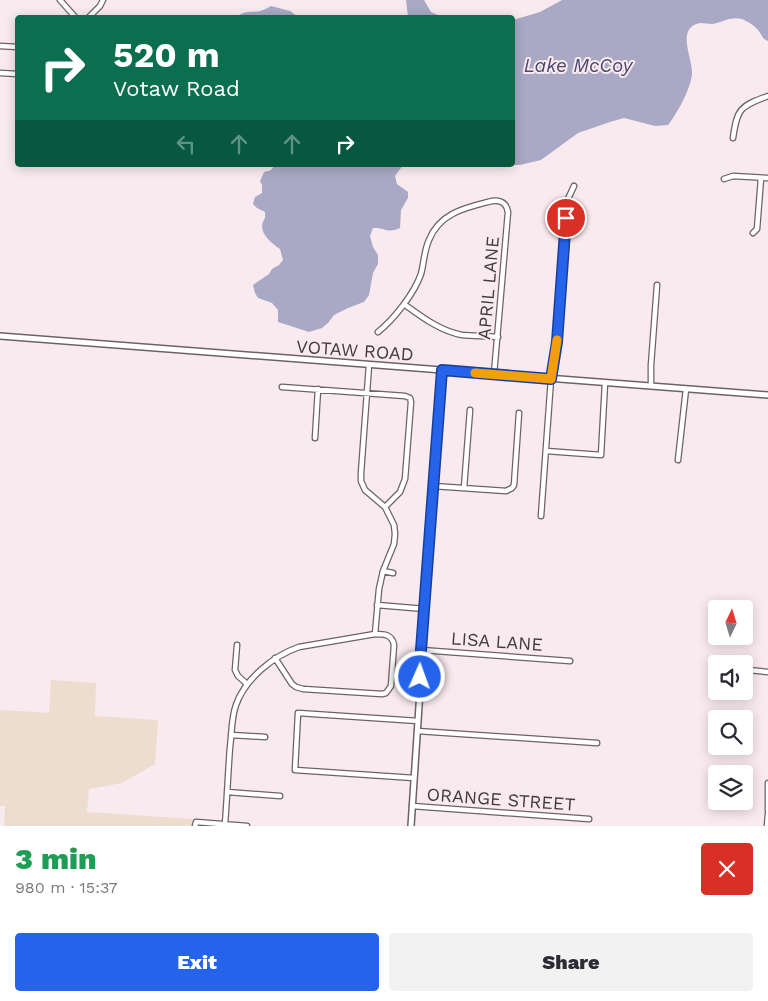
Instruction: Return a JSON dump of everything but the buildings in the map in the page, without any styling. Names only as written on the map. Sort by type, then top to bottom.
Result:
[{"type":"street","points":[[60,0],[73,15]]},
{"type":"street","points":[[91,15],[103,0]]},
{"type":"street","points":[[0,46],[15,47]]},
{"type":"street","points":[[0,73],[15,74]]},
{"type":"street","points":[[734,138],[736,118],[741,110],[747,105],[768,96]]},
{"type":"street","points":[[724,179],[733,176],[768,178]]},
{"type":"street","points":[[752,233],[757,229],[761,178]]},
{"type":"street","points":[[541,516],[551,379],[557,342],[567,201],[574,186]]},
{"type":"street","name":"APRIL LANE","points":[[404,304],[417,284],[429,239],[442,221],[453,213],[485,203],[500,201],[505,204],[508,212],[494,374]]},
{"type":"street","points":[[651,386],[657,285]]},
{"type":"street","points":[[378,332],[404,304],[438,327],[450,332],[463,335],[498,337]]},
{"type":"street","name":"VOTAW ROAD","points":[[0,336],[768,395]]},
{"type":"street","points":[[369,365],[361,481],[365,490],[386,507],[394,525],[395,534],[394,544],[383,571],[378,596],[375,634]]},
{"type":"street","points":[[411,826],[421,650],[442,370]]},
{"type":"street","points":[[546,451],[601,455],[606,382]]},
{"type":"street","points":[[282,387],[405,396],[410,398],[405,479],[400,492],[386,507]]},
{"type":"street","points":[[315,438],[318,389]]},
{"type":"street","points":[[678,460],[686,389]]},
{"type":"street","points":[[464,488],[470,410]]},
{"type":"street","points":[[433,486],[506,491],[512,488],[514,485],[519,412]]},
{"type":"street","points":[[383,571],[393,573]]},
{"type":"street","points":[[377,605],[425,610]]},
{"type":"street","points":[[225,824],[232,719],[235,706],[247,684],[275,658],[299,647],[375,634],[385,634],[391,637],[394,645],[391,686],[382,694],[296,687],[275,658]]},
{"type":"street","points":[[237,645],[235,670],[238,676],[247,684]]},
{"type":"street","name":"LISA LANE","points":[[421,650],[570,661]]},
{"type":"street","points":[[753,670],[768,672]]},
{"type":"street","name":"ORANGE STREET","points":[[414,778],[294,770],[298,714],[418,721]]},
{"type":"street","points":[[417,731],[597,743]]},
{"type":"street","points":[[231,735],[265,737]]},
{"type":"street","points":[[767,826],[768,783]]},
{"type":"street","points":[[227,792],[280,796]]},
{"type":"street","name":"ORANGE STREET","points":[[412,806],[589,818]]},
{"type":"street","points":[[195,824],[247,826]]},
{"type":"shaded area","points":[[51,680],[96,683],[95,716],[158,720],[155,764],[122,783],[89,789],[87,812],[194,819],[194,826],[4,826],[5,806],[0,806],[0,711],[49,713]]},
{"type":"water","points":[[406,0],[424,0],[431,12],[438,15],[408,15]]},
{"type":"water","name":"Lake McCoy","points":[[562,0],[768,0],[768,41],[763,38],[755,27],[738,18],[712,24],[700,23],[693,26],[688,31],[687,37],[692,67],[691,80],[683,101],[668,125],[655,126],[624,118],[578,133],[541,160],[515,165],[515,19],[540,12]]},
{"type":"water","points":[[271,6],[290,11],[295,15],[239,15],[260,11]]},
{"type":"water","points":[[402,167],[395,176],[397,184],[408,192],[408,198],[401,210],[400,228],[388,230],[373,228],[370,236],[373,247],[378,255],[378,264],[373,273],[369,295],[364,302],[334,315],[322,328],[309,332],[278,322],[278,310],[272,303],[258,298],[253,285],[269,274],[283,260],[280,249],[268,240],[263,232],[265,212],[253,204],[255,197],[262,193],[260,181],[264,172],[273,168]]},
{"type":"slow traffic","points":[[475,373],[551,379],[557,340]]},
{"type":"route","points":[[420,677],[442,370],[551,379],[557,342],[566,218]]}]
